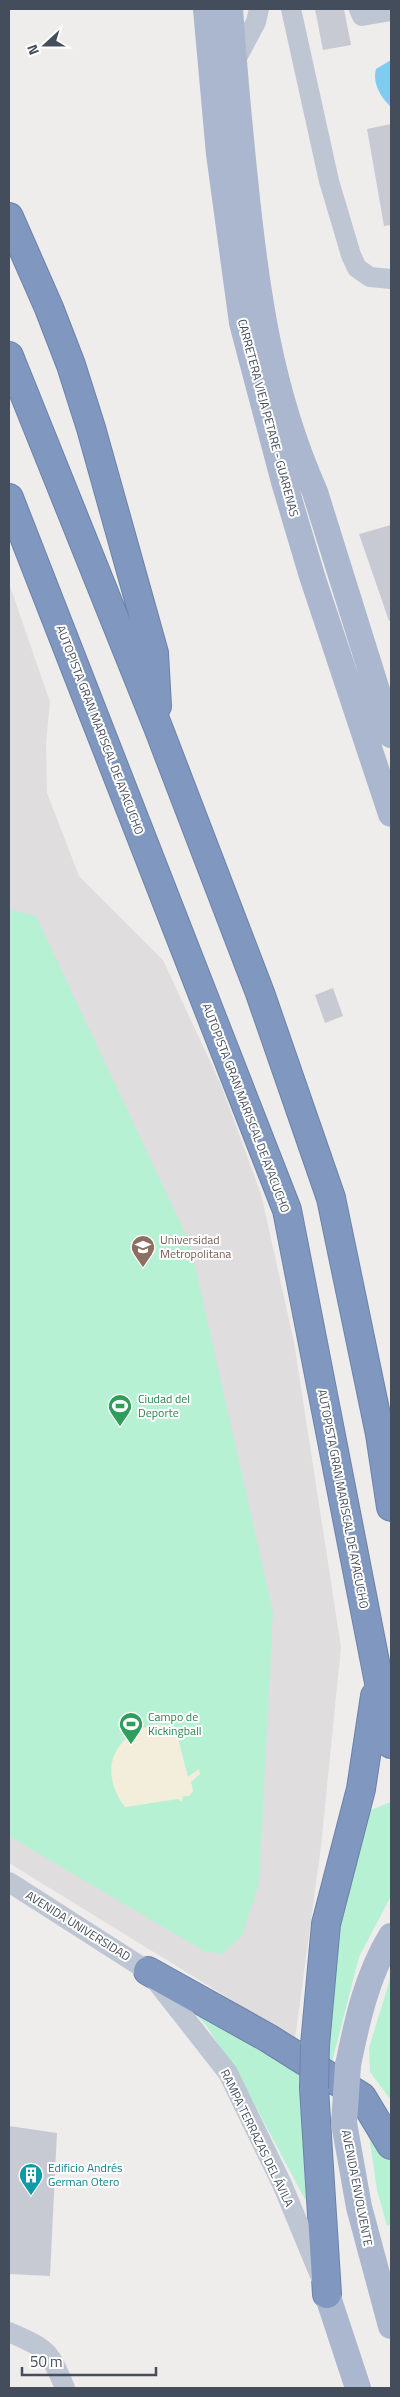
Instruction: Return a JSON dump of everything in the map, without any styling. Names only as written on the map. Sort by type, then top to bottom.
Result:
[{"type":"highway","points":[[9,217],[49,308],[71,365],[91,428],[154,653],[158,727]]},
{"type":"highway","points":[[9,356],[158,727],[260,993],[331,1198],[380,1434],[391,1507]]},
{"type":"highway","name":"AUTOPISTA GRAN MARISCAL DE AYACUCHO","points":[[9,498],[287,1210],[391,1744]]},
{"type":"highway","points":[[327,2294],[314,2088],[315,2045],[326,1924],[361,1789],[377,1678]]},
{"type":"highway","points":[[148,1971],[268,2038],[362,2097],[391,2145]]},
{"type":"main road","name":"CARRETERA VIEJA PETARE - GUARENAS","points":[[206,9],[219,154],[242,323],[284,482],[312,576],[391,814]]},
{"type":"main road","name":"CARRETERA VIEJA PETARE - GUARENAS","points":[[230,9],[252,246],[261,315],[273,374],[299,457],[315,492],[384,689],[391,735]]},
{"type":"main road","name":"AVENIDA ENVOLVENTE","points":[[391,1936],[374,1970],[357,2018],[348,2066],[344,2123],[359,2207],[391,2326]]},
{"type":"main road","points":[[327,2294],[358,2388]]},
{"type":"street","points":[[234,65],[256,22],[259,9]]},
{"type":"street","points":[[291,9],[329,182],[351,256],[358,268],[370,277],[391,279]]},
{"type":"street","points":[[359,9],[362,16],[368,17],[391,11]]},
{"type":"street","name":"AVENIDA UNIVERSIDAD","points":[[9,1882],[148,1971]]},
{"type":"street","name":"RAMPA TERRAZAS DEL ÁVILA","points":[[148,1971],[228,2072],[282,2184],[327,2294]]},
{"type":"street","points":[[9,2332],[47,2352],[65,2388]]},
{"type":"shaded area","name":"Ciudad del Deporte","points":[[9,583],[50,702],[46,743],[47,793],[79,876],[163,960],[221,1085],[261,1194],[294,1342],[341,1647],[321,1846],[295,2039],[9,1863]]},
{"type":"green space","name":"Ciudad del Deporte","points":[[9,909],[36,916],[190,1243],[273,1612],[259,1884],[242,1936],[222,1954],[204,1951],[9,1836]]},
{"type":"green space","points":[[391,1802],[391,1896],[359,1957],[330,2070],[320,2064],[343,1912],[368,1811]]},
{"type":"green space","points":[[151,1967],[308,2070],[317,2222],[248,2092],[206,2025]]},
{"type":"green space","points":[[391,1976],[391,2100],[370,2072],[369,2048]]},
{"type":"green space","points":[[366,2114],[391,2150],[391,2224],[387,2226],[377,2190]]},
{"type":"sand","points":[[157,1724],[175,1727],[188,1777],[199,1769],[200,1774],[191,1782],[193,1791],[189,1796],[183,1796],[182,1802],[178,1799],[125,1807],[112,1780],[111,1767],[114,1755],[121,1744],[130,1736],[142,1729]]},
{"type":"water","points":[[391,60],[391,107],[378,90],[375,74],[376,69]]},
{"type":"building","points":[[315,9],[344,9],[351,45],[323,50]]},
{"type":"building","points":[[391,124],[391,225],[384,226],[367,129]]},
{"type":"building","points":[[391,525],[391,620],[389,621],[359,534]]},
{"type":"building","points":[[333,988],[343,1016],[325,1023],[315,995]]},
{"type":"building","name":"Edificio Andrés German Otero","points":[[9,2126],[57,2133],[50,2276],[9,2274]]},
{"type":"place","name":"Universidad Metropolitana","points":[[143,1268]]},
{"type":"place","name":"Ciudad del Deporte","points":[[120,1427]]},
{"type":"place","name":"Campo de Kickingball","points":[[131,1745]]},
{"type":"place","name":"Edificio Andrés German Otero","points":[[31,2196]]}]
